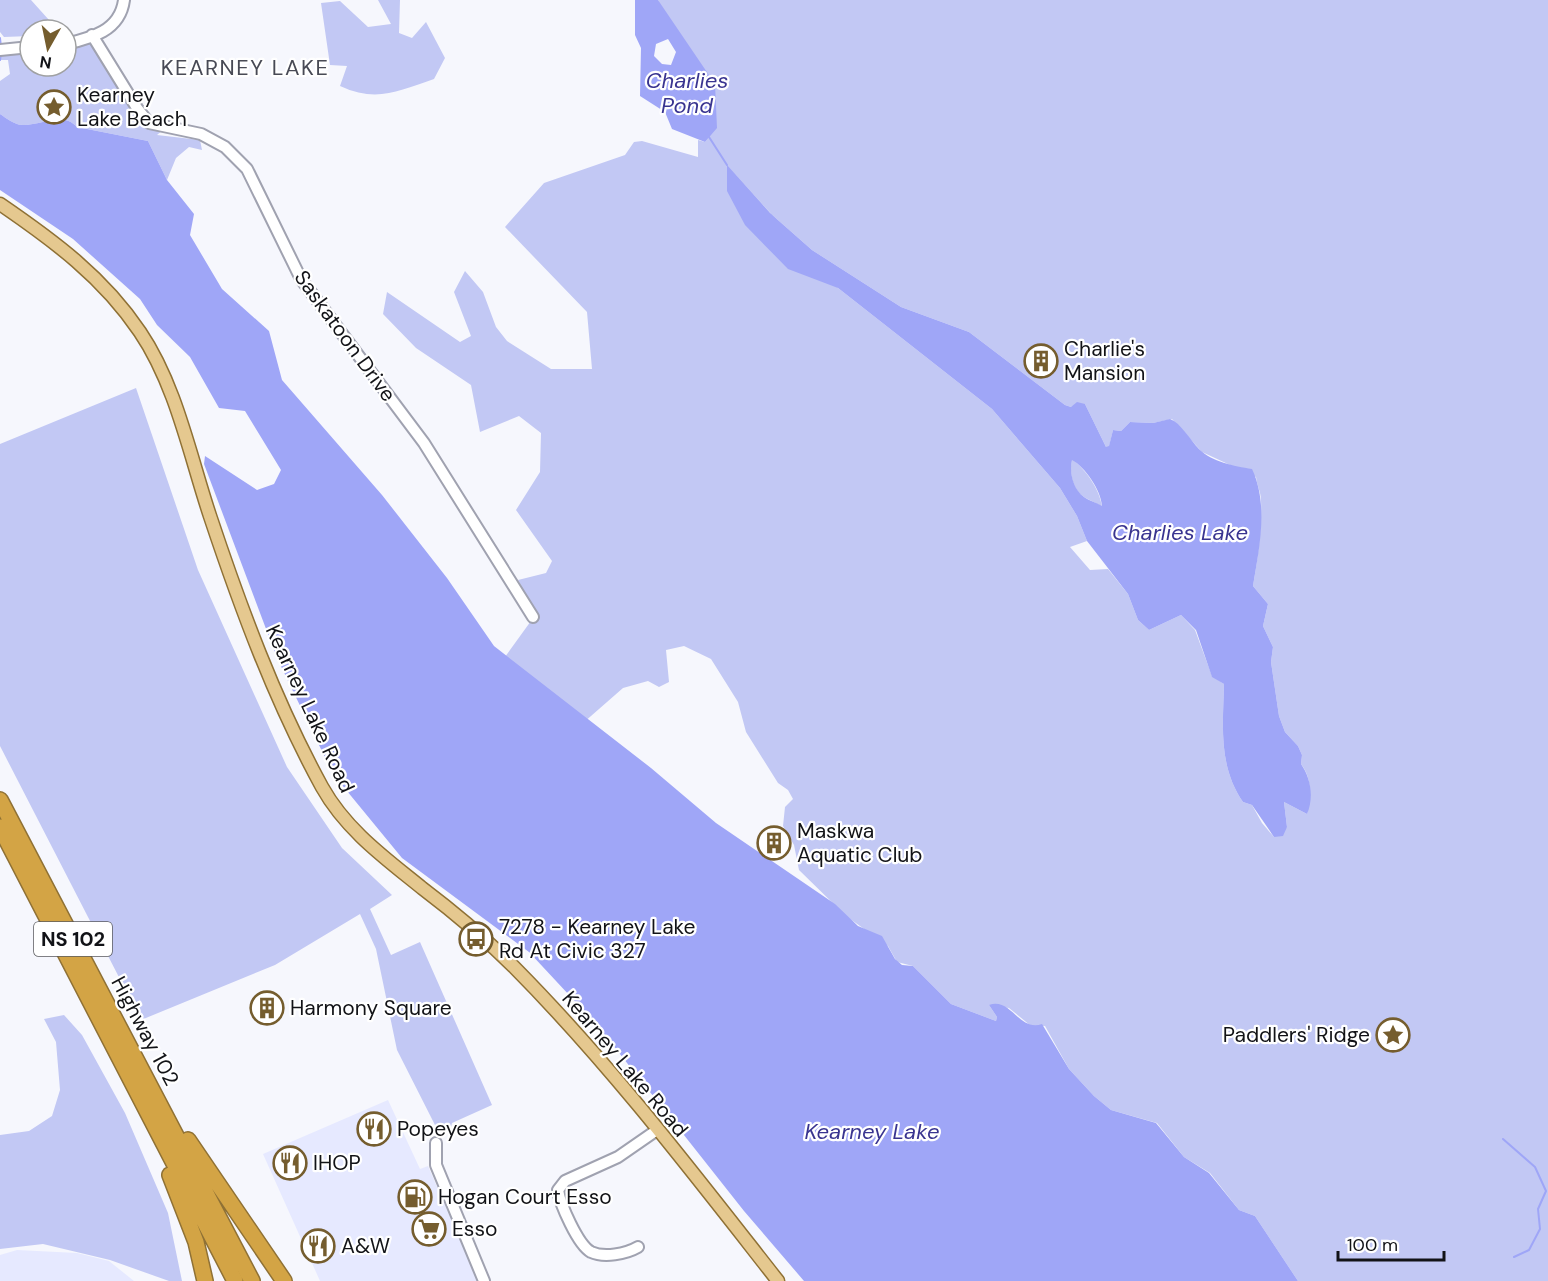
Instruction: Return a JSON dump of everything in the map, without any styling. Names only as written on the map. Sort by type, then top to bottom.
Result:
[{"type":"highway","name":"Highway 102","points":[[0,800],[139,1080],[235,1281]]},
{"type":"highway","name":"Highway 102","points":[[0,827],[252,1281]]},
{"type":"highway","points":[[139,1080],[187,1215],[205,1281]]},
{"type":"highway","points":[[139,1080],[284,1281]]},
{"type":"main road","name":"Kearney Lake Road","points":[[0,204],[58,244],[97,279],[129,316],[153,355],[171,398],[231,579],[268,675],[320,783],[336,809],[367,843],[481,934],[582,1037],[778,1281]]},
{"type":"street","points":[[78,39],[102,33],[114,23],[122,10],[124,0]]},
{"type":"street","name":"Saskatoon Drive","points":[[92,34],[137,108],[149,123],[201,134],[225,147],[247,170],[301,279],[424,442],[533,617]]},
{"type":"street","points":[[0,50],[12,47],[18,48]]},
{"type":"street","points":[[638,1247],[621,1254],[596,1253],[587,1249],[573,1226],[558,1190],[565,1180],[618,1158],[657,1130]]},
{"type":"street","points":[[436,1143],[436,1165],[484,1281]]},
{"type":"shaded area","points":[[0,0],[31,0],[47,18],[18,18],[18,36],[4,37],[0,32]]},
{"type":"shaded area","points":[[378,0],[400,0],[399,33],[412,38],[426,22],[445,58],[434,79],[398,91],[377,94],[365,94],[340,86],[347,66],[330,65],[321,3],[340,1],[368,27],[391,24]]},
{"type":"shaded area","points":[[658,0],[1548,0],[1548,1281],[1298,1281],[1255,1216],[1239,1210],[1210,1173],[1184,1157],[1157,1123],[1111,1110],[1094,1096],[1069,1069],[1045,1026],[1031,1026],[1009,1008],[989,1005],[997,1017],[996,1021],[951,1004],[913,966],[897,962],[888,946],[846,916],[799,870],[794,845],[783,826],[785,807],[793,799],[788,790],[778,783],[746,732],[738,702],[711,659],[684,646],[666,650],[669,682],[659,687],[648,681],[623,688],[583,723],[505,657],[536,614],[518,580],[546,573],[552,561],[516,510],[540,472],[541,433],[519,416],[480,432],[471,385],[416,348],[383,314],[387,292],[460,342],[471,336],[454,292],[465,271],[483,292],[496,327],[507,341],[551,369],[592,369],[587,312],[505,227],[544,183],[625,155],[634,142],[642,141],[698,157],[698,140],[705,142],[709,137]],"holes":[[[727,165],[772,214],[770,213]],[[772,214],[812,250],[901,307],[969,332],[1065,405],[1071,407],[1085,404],[1106,447],[1109,447],[1113,430],[1121,431],[1130,422],[1153,423],[1172,419],[1202,452],[1256,477],[1261,497],[1261,522],[1253,586],[1268,604],[1263,626],[1273,647],[1271,662],[1279,716],[1285,732],[1298,746],[1302,755],[1301,764],[1310,788],[1307,814],[1284,802],[1287,827],[1274,837],[1262,823],[1252,805],[1243,802],[1229,774],[1224,745],[1224,684],[1212,676],[1195,630],[1181,615],[1149,630],[1138,620],[1128,594],[1108,569],[1090,570],[1070,547],[1087,541],[1077,516],[1060,488],[992,409],[838,288]]]},
{"type":"shaded area","points":[[92,35],[144,115],[165,128],[157,135],[200,140],[202,150],[189,147],[176,158],[167,180],[148,141],[77,127],[65,120],[19,125],[0,114],[0,81],[10,74],[8,60],[0,60],[1,49],[18,47],[18,78],[78,78],[78,40]]},
{"type":"shaded area","points":[[136,388],[198,570],[287,767],[342,848],[392,895],[370,909],[391,955],[420,942],[492,1105],[452,1123],[450,1131],[435,1125],[397,1050],[376,949],[360,914],[275,965],[141,1020],[0,746],[0,444]]},
{"type":"shaded area","points":[[1072,459],[1091,480],[1102,507],[1080,494],[1074,485],[1071,474]]},
{"type":"shaded area","points":[[64,1015],[82,1035],[125,1113],[168,1213],[182,1281],[169,1281],[110,1260],[43,1244],[0,1249],[0,1135],[29,1131],[52,1116],[60,1090],[56,1042],[44,1019]]},
{"type":"shaded area","points":[[388,1100],[420,1169],[428,1166],[478,1281],[320,1281],[263,1154]]},
{"type":"shaded area","points":[[17,1250],[77,1253],[109,1261],[134,1281],[0,1281],[0,1255]]},
{"type":"water","name":"Charlies Pond","points":[[635,0],[658,0],[715,84],[717,128],[705,142],[672,129],[665,112],[640,96],[641,48],[635,35]],"holes":[[[668,39],[676,52],[671,65],[662,64],[654,56],[656,44]]]},
{"type":"water","name":"Kearney Lake","points":[[0,114],[19,125],[65,120],[77,127],[148,141],[167,180],[194,214],[190,235],[222,289],[269,331],[282,380],[382,495],[447,578],[494,646],[651,768],[716,823],[835,904],[858,926],[882,936],[895,959],[902,965],[913,966],[951,1004],[996,1021],[997,1017],[989,1005],[997,1004],[1027,1023],[1042,1024],[1069,1069],[1094,1096],[1111,1110],[1156,1123],[1184,1157],[1209,1173],[1239,1210],[1255,1216],[1298,1281],[804,1281],[744,1211],[597,1025],[529,952],[402,858],[333,774],[277,658],[204,464],[205,456],[257,490],[274,484],[281,470],[245,411],[219,408],[190,357],[157,325],[140,299],[73,239],[0,190]]},
{"type":"water","name":"Charlies Lake","points":[[727,165],[770,213],[812,250],[901,307],[969,332],[1065,405],[1071,407],[1077,402],[1085,404],[1106,447],[1109,446],[1113,430],[1121,431],[1130,422],[1153,423],[1170,419],[1210,457],[1231,465],[1252,469],[1260,497],[1261,512],[1260,542],[1253,586],[1268,604],[1263,626],[1273,647],[1271,662],[1279,716],[1285,732],[1298,746],[1302,755],[1301,764],[1310,788],[1307,814],[1284,802],[1287,827],[1283,836],[1274,837],[1252,805],[1243,802],[1229,774],[1224,745],[1224,684],[1212,677],[1196,630],[1181,615],[1149,630],[1138,620],[1128,594],[1087,541],[1077,516],[1060,488],[992,409],[838,288],[788,269],[745,225],[727,191]],"holes":[[[1072,460],[1095,486],[1102,506],[1086,498],[1077,490],[1071,465]]]},
{"type":"waterway","points":[[0,38],[1,47]]},
{"type":"waterway","points":[[0,60],[1,53]]},
{"type":"waterway","points":[[709,137],[727,165]]},
{"type":"waterway","points":[[1503,1139],[1535,1167],[1546,1191],[1538,1209],[1540,1229],[1529,1250],[1514,1257]]},
{"type":"place","name":"Kearney Lake Beach","points":[[54,107]]},
{"type":"place","name":"Charlie's Mansion","points":[[1041,361]]},
{"type":"place","name":"Maskwa Aquatic Club","points":[[774,843]]},
{"type":"place","name":"7278 - Kearney Lake Rd At Civic 327","points":[[476,939]]},
{"type":"place","name":"Harmony Square","points":[[267,1008]]},
{"type":"place","name":"Paddlers' Ridge","points":[[1393,1035]]},
{"type":"place","name":"Popeyes","points":[[374,1129]]},
{"type":"place","name":"IHOP","points":[[290,1163]]},
{"type":"place","name":"Hogan Court Esso","points":[[415,1197]]},
{"type":"place","name":"Esso","points":[[429,1229]]},
{"type":"place","name":"A&W","points":[[318,1246]]},
{"type":"district","name":"KEARNEY LAKE","points":[[245,67]]}]
